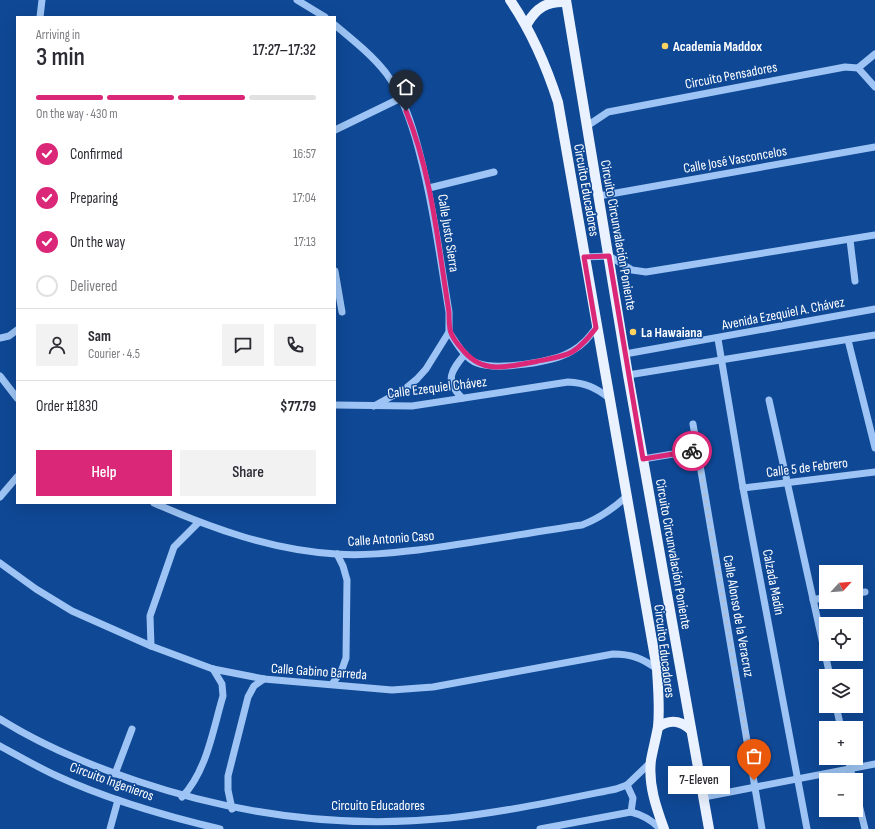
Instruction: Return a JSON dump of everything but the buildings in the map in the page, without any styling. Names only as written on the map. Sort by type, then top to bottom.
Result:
[{"type":"main road","name":"Circuito Educadores","points":[[510,0],[527,24],[546,65],[558,102],[596,328],[657,669],[659,694],[658,727],[651,762]]},
{"type":"main road","points":[[527,24],[533,13],[543,5],[555,1],[566,1]]},
{"type":"main road","name":"Circuito Circunvalación Poniente","points":[[566,1],[628,375],[709,829]]},
{"type":"main road","points":[[658,727],[666,722],[675,721],[684,724],[691,730]]},
{"type":"main road","points":[[651,762],[653,797],[664,829]]},
{"type":"street","points":[[40,16],[42,0]]},
{"type":"street","points":[[297,0],[323,16]]},
{"type":"street","name":"Calle Justo Sierra","points":[[336,26],[359,45],[386,73],[401,98],[412,124],[429,188],[449,312],[449,332]]},
{"type":"street","points":[[875,54],[858,68],[875,87]]},
{"type":"street","name":"Circuito Pensadores","points":[[587,126],[608,112],[845,67],[858,68]]},
{"type":"street","points":[[336,130],[401,98]]},
{"type":"street","name":"Calle José Vasconcelos","points":[[599,196],[875,147]]},
{"type":"street","points":[[429,188],[494,172]]},
{"type":"street","points":[[584,257],[609,256],[632,270],[646,272],[875,235]]},
{"type":"street","points":[[850,240],[855,281]]},
{"type":"street","points":[[336,279],[338,297],[342,312]]},
{"type":"street","name":"Avenida Ezequiel A. Chávez","points":[[625,354],[718,339],[875,309]]},
{"type":"street","points":[[374,406],[405,389],[417,379],[435,356],[449,332],[465,354],[476,363],[497,367],[558,357],[572,352],[584,343],[596,328]]},
{"type":"street","points":[[0,338],[9,336],[16,331]]},
{"type":"street","points":[[628,375],[720,359],[875,336]]},
{"type":"street","name":"Calzada Madín","points":[[718,339],[720,359],[743,488],[808,829]]},
{"type":"street","points":[[848,340],[875,448]]},
{"type":"street","points":[[462,398],[455,391],[451,383],[452,373],[465,354]]},
{"type":"street","points":[[0,376],[16,397]]},
{"type":"street","name":"Calle Ezequiel Chávez","points":[[336,405],[412,406],[568,382],[584,383],[596,388],[609,398]]},
{"type":"street","points":[[769,400],[786,483],[828,669]]},
{"type":"street","name":"Calle Alonso de la Veracruz","points":[[693,424],[756,786],[762,829]]},
{"type":"street","points":[[643,459],[697,450]]},
{"type":"street","name":"Calle 5 de Febrero","points":[[743,488],[875,472]]},
{"type":"street","points":[[0,497],[16,478]]},
{"type":"street","name":"Calle Antonio Caso","points":[[156,504],[198,523],[240,537],[286,548],[337,554],[389,553],[450,546],[582,525],[596,520],[614,508],[627,496]]},
{"type":"street","points":[[151,646],[150,616],[174,547],[198,523]]},
{"type":"street","points":[[332,684],[342,672],[346,658],[347,580],[343,566],[337,554]]},
{"type":"street","name":"Calle Gabino Barreda","points":[[0,562],[36,589],[72,611],[151,646],[213,669],[264,680],[332,684],[392,690],[433,687],[613,654],[629,654],[644,659],[657,669]]},
{"type":"street","points":[[812,600],[819,599]]},
{"type":"street","points":[[182,796],[193,786],[200,771],[223,696],[222,684],[213,669]]},
{"type":"street","points":[[232,809],[228,790],[228,776],[248,697],[254,686],[264,680]]},
{"type":"street","name":"Circuito Educadores","points":[[0,719],[62,754],[115,774],[182,796],[232,809],[302,819],[373,822],[449,818],[522,807],[616,789],[627,785],[651,762]]},
{"type":"street","points":[[115,774],[132,729]]},
{"type":"street","name":"Circuito Ingenieros","points":[[0,746],[57,776],[118,800],[179,819],[220,829]]},
{"type":"street","points":[[704,797],[875,764]]},
{"type":"street","points":[[849,765],[851,773]]},
{"type":"street","points":[[627,785],[633,798],[631,812]]},
{"type":"street","points":[[110,829],[118,800]]},
{"type":"street","points":[[540,829],[631,812],[643,815],[654,822],[660,829]]},
{"type":"street","points":[[862,817],[865,829]]},
{"type":"way so far","points":[[692,451],[697,450],[754,780]]},
{"type":"place","name":"Academia Maddox","points":[[665,46]]},
{"type":"place","name":"La Hawaiana","points":[[633,332]]},
{"type":"place","name":"7-Eleven","points":[[754,780]]},
{"type":"route","points":[[406,111],[412,124],[429,188],[449,312],[449,332],[465,354],[476,363],[490,367],[504,367],[558,357],[572,352],[584,343],[596,328],[584,257],[609,256],[643,459],[692,451]]}]
